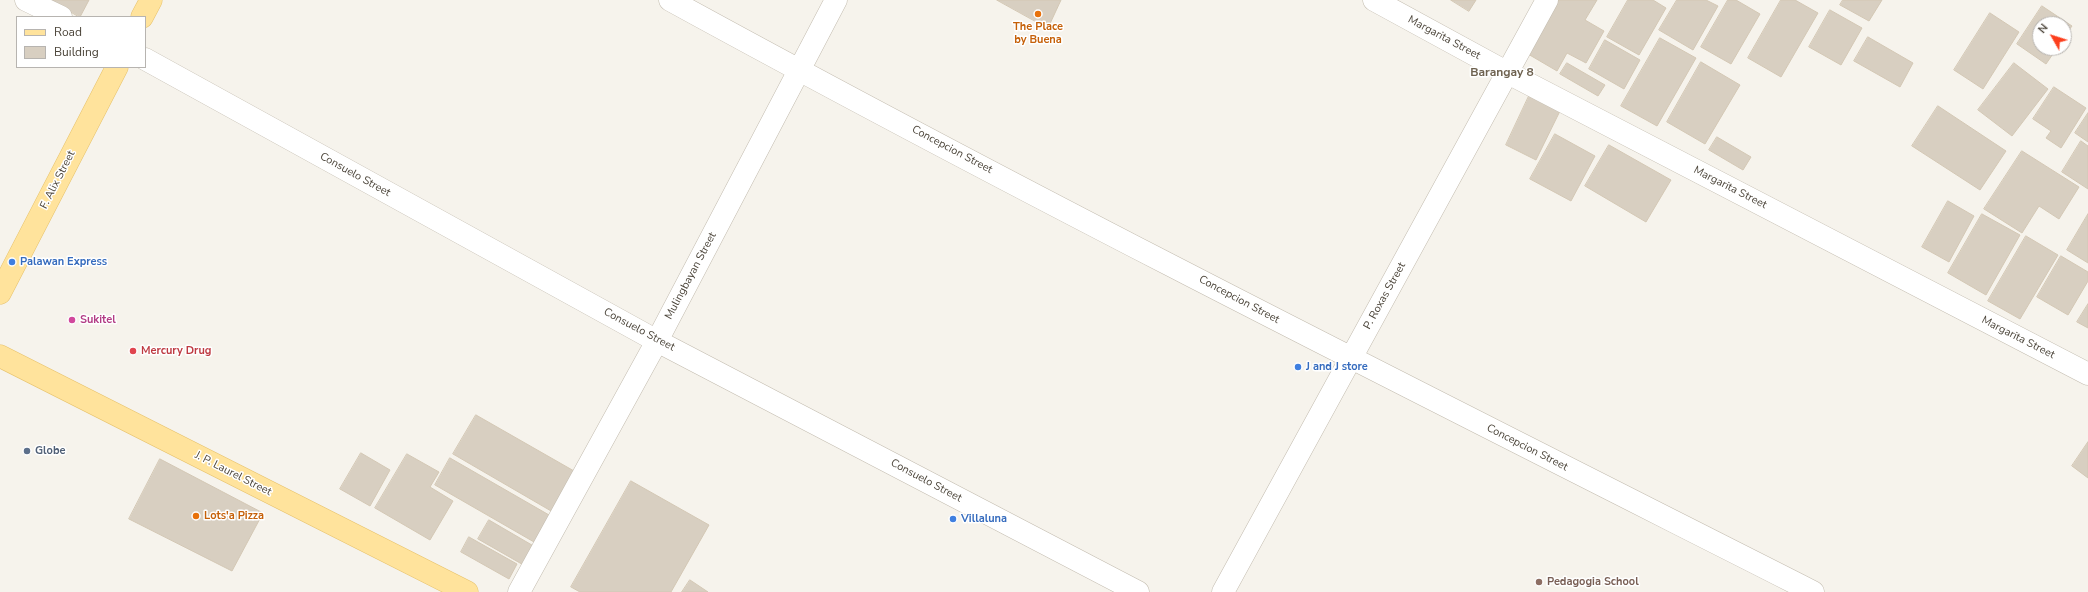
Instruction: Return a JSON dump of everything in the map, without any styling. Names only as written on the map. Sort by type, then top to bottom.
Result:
[{"type":"main road","points":[[143,16],[151,0]]},
{"type":"main road","name":"F. Alix Street","points":[[0,293],[116,68]]},
{"type":"main road","name":"J. P. Laurel Street","points":[[0,356],[467,592]]},
{"type":"street","points":[[26,0],[59,16]]},
{"type":"street","name":"Concepcion Street","points":[[670,0],[799,71],[1351,359],[1813,592]]},
{"type":"street","name":"Mulingbayan Street","points":[[519,592],[657,341],[836,0]]},
{"type":"street","name":"Margarita Street","points":[[1374,0],[1508,73],[2088,374]]},
{"type":"street","name":"P. Roxas Street","points":[[1223,592],[1547,0]]},
{"type":"street","name":"Consuelo Street","points":[[146,60],[657,341],[1138,592]]},
{"type":"building","points":[[50,0],[89,0],[81,16]]},
{"type":"building","name":"The Place by Buena","points":[[997,0],[1061,0],[1048,28]]},
{"type":"building","points":[[1451,0],[1476,0],[1469,11]]},
{"type":"building","points":[[1559,0],[1597,0],[1585,20],[1604,31],[1586,63],[1567,53],[1557,71],[1528,54]]},
{"type":"building","points":[[1628,0],[1653,0],[1666,8],[1639,55],[1607,37]]},
{"type":"building","points":[[1677,0],[1706,0],[1718,6],[1693,50],[1659,30]]},
{"type":"building","points":[[1728,0],[1736,0],[1760,14],[1731,64],[1701,47]]},
{"type":"building","points":[[1781,0],[1795,0],[1818,13],[1781,77],[1748,58]]},
{"type":"building","points":[[1843,0],[1882,0],[1869,21],[1840,5]]},
{"type":"building","points":[[2042,6],[2057,16],[2035,16]]},
{"type":"building","points":[[1830,10],[1862,28],[1841,65],[1809,47]]},
{"type":"building","points":[[1990,13],[2019,32],[1983,89],[1954,70]]},
{"type":"building","points":[[2032,21],[2032,54],[2017,44]]},
{"type":"building","points":[[1868,37],[1913,63],[1900,87],[1854,61]]},
{"type":"building","points":[[1660,38],[1696,58],[1657,126],[1621,106]]},
{"type":"building","points":[[1605,40],[1640,60],[1624,89],[1589,69]]},
{"type":"building","points":[[2034,56],[2052,56],[2046,64]]},
{"type":"building","points":[[1701,62],[1740,85],[1705,144],[1667,122]]},
{"type":"building","points":[[1567,63],[1605,85],[1598,96],[1560,74]]},
{"type":"building","points":[[2014,63],[2048,89],[2012,136],[1978,110]]},
{"type":"building","points":[[2054,87],[2086,108],[2061,148],[2046,138],[2051,131],[2033,119]]},
{"type":"building","points":[[1529,96],[1560,111],[1536,160],[1506,145]]},
{"type":"building","points":[[1938,106],[2006,151],[1980,190],[1912,146]]},
{"type":"building","points":[[2088,113],[2088,142],[2075,133]]},
{"type":"building","points":[[1555,134],[1595,156],[1571,201],[1530,179]]},
{"type":"building","points":[[1717,137],[1751,157],[1743,170],[1709,150]]},
{"type":"building","points":[[2081,141],[2088,146],[2088,189],[2062,172]]},
{"type":"building","points":[[1609,145],[1671,180],[1646,222],[1585,186]]},
{"type":"building","points":[[2022,151],[2079,187],[2059,219],[2039,206],[2022,233],[1984,209]]},
{"type":"building","points":[[1948,201],[1974,216],[1949,262],[1922,247]]},
{"type":"building","points":[[1982,214],[2020,235],[1986,295],[1948,273]]},
{"type":"building","points":[[2088,214],[2088,263],[2067,250]]},
{"type":"building","points":[[2026,236],[2058,255],[2020,319],[1988,301]]},
{"type":"building","points":[[2061,256],[2088,272],[2088,281],[2068,315],[2037,297]]},
{"type":"building","points":[[2088,304],[2088,328],[2077,322]]},
{"type":"building","points":[[476,415],[581,475],[558,515],[453,454]]},
{"type":"building","points":[[2088,442],[2088,478],[2072,466]]},
{"type":"building","points":[[361,453],[390,470],[370,506],[340,489]]},
{"type":"building","points":[[407,454],[439,472],[430,487],[453,501],[430,540],[375,508]]},
{"type":"building","points":[[450,458],[556,519],[541,546],[435,485]]},
{"type":"building","name":"Lots'a Pizza","points":[[160,459],[263,513],[232,571],[129,519]]},
{"type":"building","points":[[631,481],[709,525],[671,592],[580,592],[571,587]]},
{"type":"building","points":[[489,520],[537,548],[527,567],[478,539]]},
{"type":"building","points":[[469,537],[517,564],[509,579],[461,552]]},
{"type":"building","points":[[690,580],[708,592],[682,592]]},
{"type":"place","name":"The Place by Buena","points":[[1038,14]]},
{"type":"place","name":"Palawan Express","points":[[12,262]]},
{"type":"place","name":"Sukitel","points":[[72,320]]},
{"type":"place","name":"Mercury Drug","points":[[133,351]]},
{"type":"place","name":"J and J store","points":[[1298,367]]},
{"type":"place","name":"Globe","points":[[27,451]]},
{"type":"place","name":"Lots'a Pizza","points":[[196,516]]},
{"type":"place","name":"Villaluna","points":[[953,519]]},
{"type":"place","name":"Pedagogia School","points":[[1539,582]]},
{"type":"district","name":"Barangay 8","points":[[1502,73]]}]
